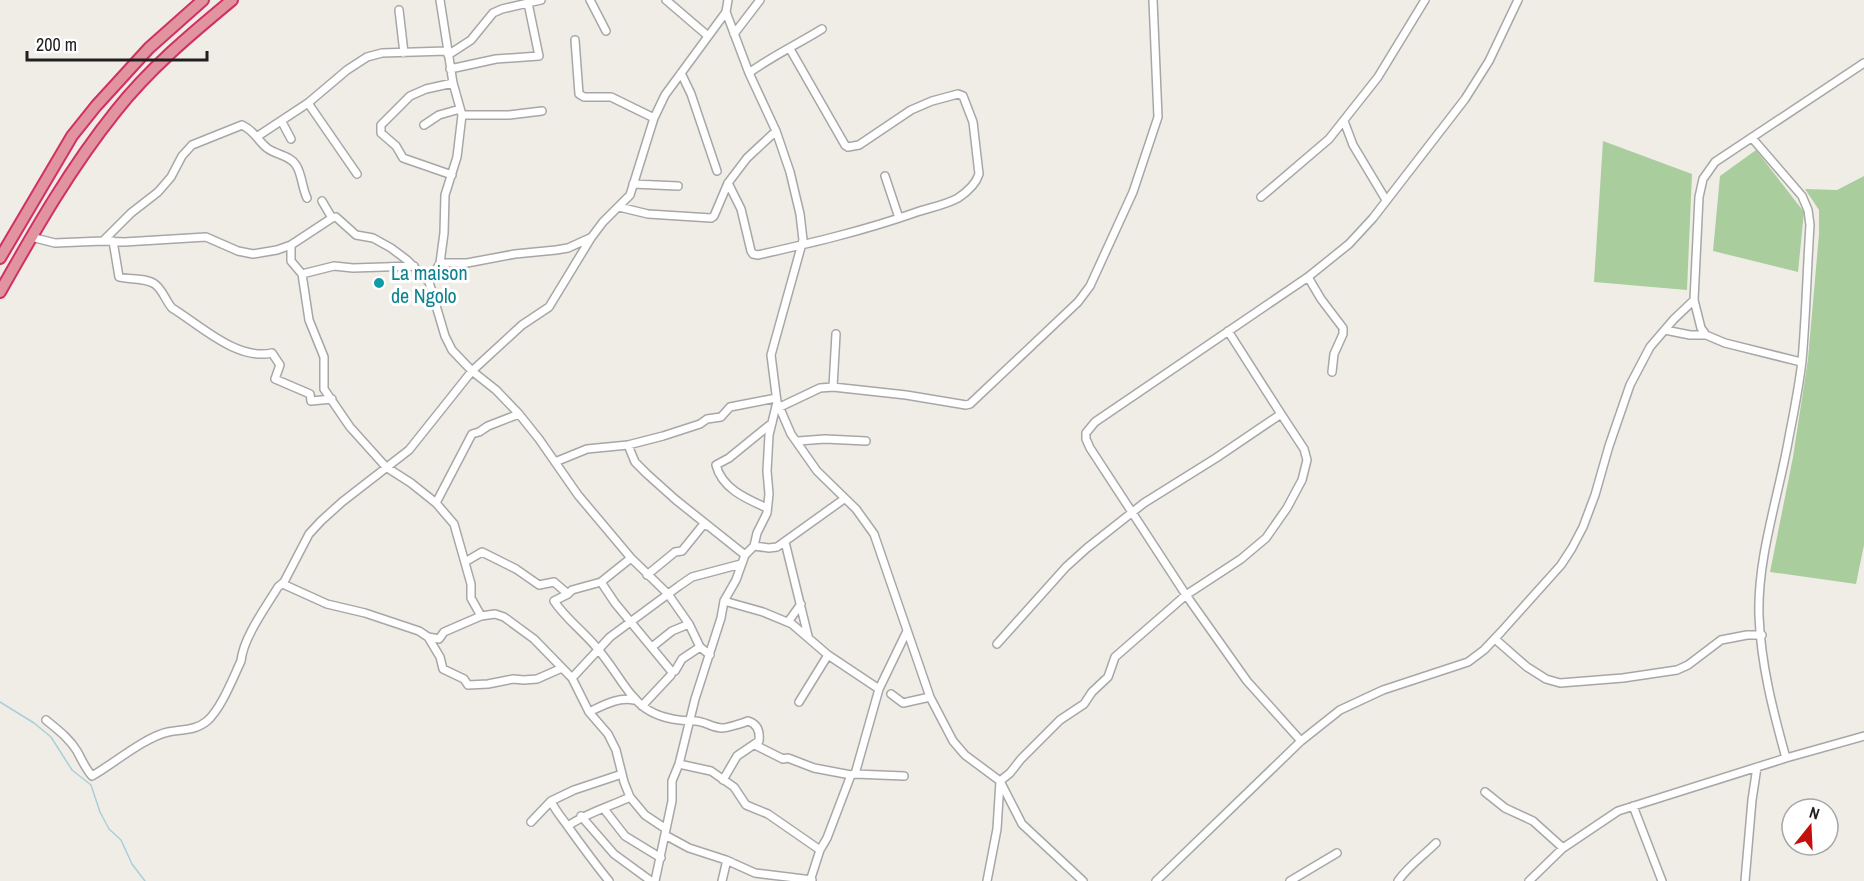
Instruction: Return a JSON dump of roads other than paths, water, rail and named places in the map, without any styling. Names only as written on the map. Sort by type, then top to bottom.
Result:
[{"type":"highway","points":[[0,258],[72,136],[149,48],[203,0]]},
{"type":"highway","points":[[0,292],[65,181],[117,109],[172,51],[232,0]]},
{"type":"street","points":[[429,282],[440,262],[444,233],[445,195],[457,158],[461,112],[447,53],[440,0]]},
{"type":"street","points":[[258,136],[282,122],[347,70],[367,57],[382,53],[447,53],[471,40],[493,13],[524,2],[541,0]]},
{"type":"street","points":[[590,0],[606,31]]},
{"type":"street","points":[[666,0],[708,36]]},
{"type":"street","points":[[734,34],[760,0]]},
{"type":"street","points":[[555,462],[587,449],[628,445],[663,436],[700,424],[707,419],[721,417],[730,407],[778,402],[820,388],[833,387],[970,404],[1084,295],[1133,192],[1158,117],[1154,0]]},
{"type":"street","points":[[1262,197],[1322,147],[1378,77],[1425,0]]},
{"type":"street","points":[[1301,741],[1247,681],[1186,595],[1090,448],[1086,440],[1088,428],[1308,277],[1349,244],[1386,201],[1465,99],[1489,61],[1518,0]]},
{"type":"street","points":[[450,69],[496,59],[539,56],[524,2]]},
{"type":"street","points":[[46,720],[65,735],[76,750],[83,766],[92,776],[140,745],[166,732],[192,730],[205,723],[214,714],[242,661],[242,653],[251,633],[278,587],[284,582],[312,530],[342,502],[409,450],[472,371],[522,325],[549,308],[591,238],[603,222],[630,195],[654,118],[665,95],[708,36],[725,4]]},
{"type":"street","points":[[725,4],[749,73],[776,131],[790,172],[800,214],[801,246],[771,355],[778,402],[791,434],[818,471],[856,509],[874,534],[930,697],[957,748],[1000,781],[1022,824],[1083,881]]},
{"type":"street","points":[[399,10],[404,53]]},
{"type":"street","points":[[749,73],[768,59],[790,49],[822,29]]},
{"type":"street","points":[[574,40],[579,94],[584,97],[611,97],[654,118]]},
{"type":"street","points":[[728,183],[741,209],[753,254],[801,246],[868,229],[957,199],[977,180],[979,174],[973,122],[963,96],[958,94],[932,101],[911,110],[859,145],[848,147],[790,49]]},
{"type":"street","points":[[1706,335],[1698,320],[1694,300],[1699,197],[1703,179],[1715,162],[1864,63]]},
{"type":"street","points":[[681,73],[691,94],[717,171]]},
{"type":"street","points":[[452,175],[403,158],[396,146],[380,130],[402,102],[410,96],[426,89],[453,83]]},
{"type":"street","points":[[308,103],[357,174]]},
{"type":"street","points":[[424,124],[438,115],[461,112],[509,116],[542,111]]},
{"type":"street","points":[[1344,120],[1353,145],[1386,201]]},
{"type":"street","points":[[282,122],[291,139]]},
{"type":"street","points":[[103,241],[130,213],[158,192],[192,145],[242,125],[258,136],[266,147],[295,163],[307,198]]},
{"type":"street","points":[[619,207],[648,214],[711,218],[714,216],[728,183],[747,158],[776,131]]},
{"type":"street","points":[[1752,138],[1802,196],[1808,210],[1810,225],[1802,362],[1761,578],[1759,617],[1769,695],[1786,758]]},
{"type":"street","points":[[885,176],[899,218]]},
{"type":"street","points":[[633,184],[678,186]]},
{"type":"street","points":[[322,201],[332,218]]},
{"type":"street","points":[[31,237],[55,243],[143,242],[199,236],[215,239],[238,251],[253,254],[291,245],[332,218],[336,218],[341,220],[346,228],[373,238],[391,248],[414,266],[429,282],[445,336],[452,350],[519,414],[578,495],[631,558],[668,594],[689,624],[700,647],[710,655]]},
{"type":"street","points":[[440,262],[467,263],[515,254],[568,248],[591,238]]},
{"type":"street","points":[[113,242],[120,278],[153,282],[162,291],[165,300],[172,308],[230,347],[266,354],[272,353],[280,365],[275,378],[310,394],[311,401],[332,399]]},
{"type":"street","points":[[291,245],[291,261],[302,274],[309,320],[324,357],[324,389],[350,427],[386,467],[436,503],[454,524],[471,584],[471,598],[481,616]]},
{"type":"street","points":[[302,274],[334,266],[353,268],[414,266]]},
{"type":"street","points":[[1308,277],[1343,328],[1343,334],[1334,354],[1332,372]]},
{"type":"street","points":[[1156,881],[1301,741],[1340,710],[1383,690],[1468,662],[1495,639],[1561,565],[1572,548],[1595,495],[1630,385],[1650,347],[1694,300]]},
{"type":"street","points":[[1665,330],[1690,335],[1706,335],[1725,343],[1802,362]]},
{"type":"street","points":[[987,881],[997,829],[1000,781],[1060,720],[1084,704],[1092,692],[1108,677],[1115,657],[1186,595],[1241,559],[1266,538],[1287,508],[1302,480],[1307,460],[1304,449],[1228,331]]},
{"type":"street","points":[[833,387],[836,334]]},
{"type":"street","points":[[582,816],[614,854],[653,881],[672,801],[672,781],[679,764],[724,601],[736,580],[745,555],[754,546],[767,508],[769,494],[767,471],[772,423],[778,402]]},
{"type":"street","points":[[436,503],[472,434],[519,414]]},
{"type":"street","points":[[997,645],[1066,567],[1132,512],[1281,414]]},
{"type":"street","points":[[767,508],[737,494],[717,471],[716,465],[729,458],[772,423]]},
{"type":"street","points":[[798,441],[825,439],[866,441]]},
{"type":"street","points":[[628,445],[638,466],[745,555]]},
{"type":"street","points":[[754,546],[769,548],[785,542],[844,499]]},
{"type":"street","points":[[647,575],[675,552],[682,551],[704,525],[708,526]]},
{"type":"street","points":[[785,542],[808,636]]},
{"type":"street","points":[[464,559],[482,552],[516,569],[532,582],[542,585],[554,582],[568,594]]},
{"type":"street","points":[[631,558],[601,582],[572,590],[554,601],[564,616],[598,649],[634,700],[642,706],[659,716],[723,728],[750,722],[755,725],[760,735],[759,741],[737,756],[723,780]]},
{"type":"street","points":[[572,678],[598,649],[630,621],[692,577],[741,564]]},
{"type":"street","points":[[284,582],[285,585],[318,601],[365,613],[439,639],[444,632],[481,616],[495,614],[504,616],[534,639],[572,678],[589,711],[612,742],[630,797],[645,815],[665,832],[695,851],[731,862],[763,876],[811,881],[820,850],[853,774],[879,689],[907,631]]},
{"type":"street","points":[[601,582],[672,672]]},
{"type":"street","points":[[724,601],[788,622],[808,636],[828,655],[879,689]]},
{"type":"street","points":[[788,622],[801,604]]},
{"type":"street","points":[[652,647],[672,631],[689,624]]},
{"type":"street","points":[[1495,639],[1527,667],[1546,679],[1560,683],[1623,678],[1677,670],[1688,665],[1721,640],[1747,634],[1761,634]]},
{"type":"street","points":[[428,637],[440,657],[442,669],[464,680],[468,685],[513,679],[537,679],[562,668]]},
{"type":"street","points":[[642,706],[675,671],[682,659],[700,647]]},
{"type":"street","points":[[799,702],[828,655]]},
{"type":"street","points":[[891,694],[903,703],[930,697]]},
{"type":"street","points":[[589,711],[623,698],[634,700]]},
{"type":"street","points":[[1529,881],[1563,848],[1604,819],[1633,806],[1864,736]]},
{"type":"street","points":[[755,744],[783,759],[788,758],[814,768],[853,774],[904,776]]},
{"type":"street","points":[[679,764],[707,770],[738,791],[746,805],[768,814],[820,850]]},
{"type":"street","points":[[1745,881],[1757,767]]},
{"type":"street","points":[[531,822],[551,801],[574,790],[622,774]]},
{"type":"street","points":[[1485,792],[1505,808],[1533,821],[1563,848]]},
{"type":"street","points":[[568,826],[582,816],[630,797]]},
{"type":"street","points":[[551,801],[557,815],[568,826],[609,881]]},
{"type":"street","points":[[1633,806],[1662,881]]},
{"type":"street","points":[[604,809],[625,836],[660,858]]},
{"type":"street","points":[[1398,881],[1407,869],[1419,861],[1436,843]]},
{"type":"street","points":[[1290,881],[1337,853]]},
{"type":"street","points":[[722,881],[727,861],[731,862]]},
{"type":"waterway","points":[[0,702],[34,723],[51,737],[72,770],[91,785],[100,812],[109,829],[121,840],[132,864],[145,881]]},
{"type":"place","name":"La maison de Ngolo","points":[[379,283]]}]
